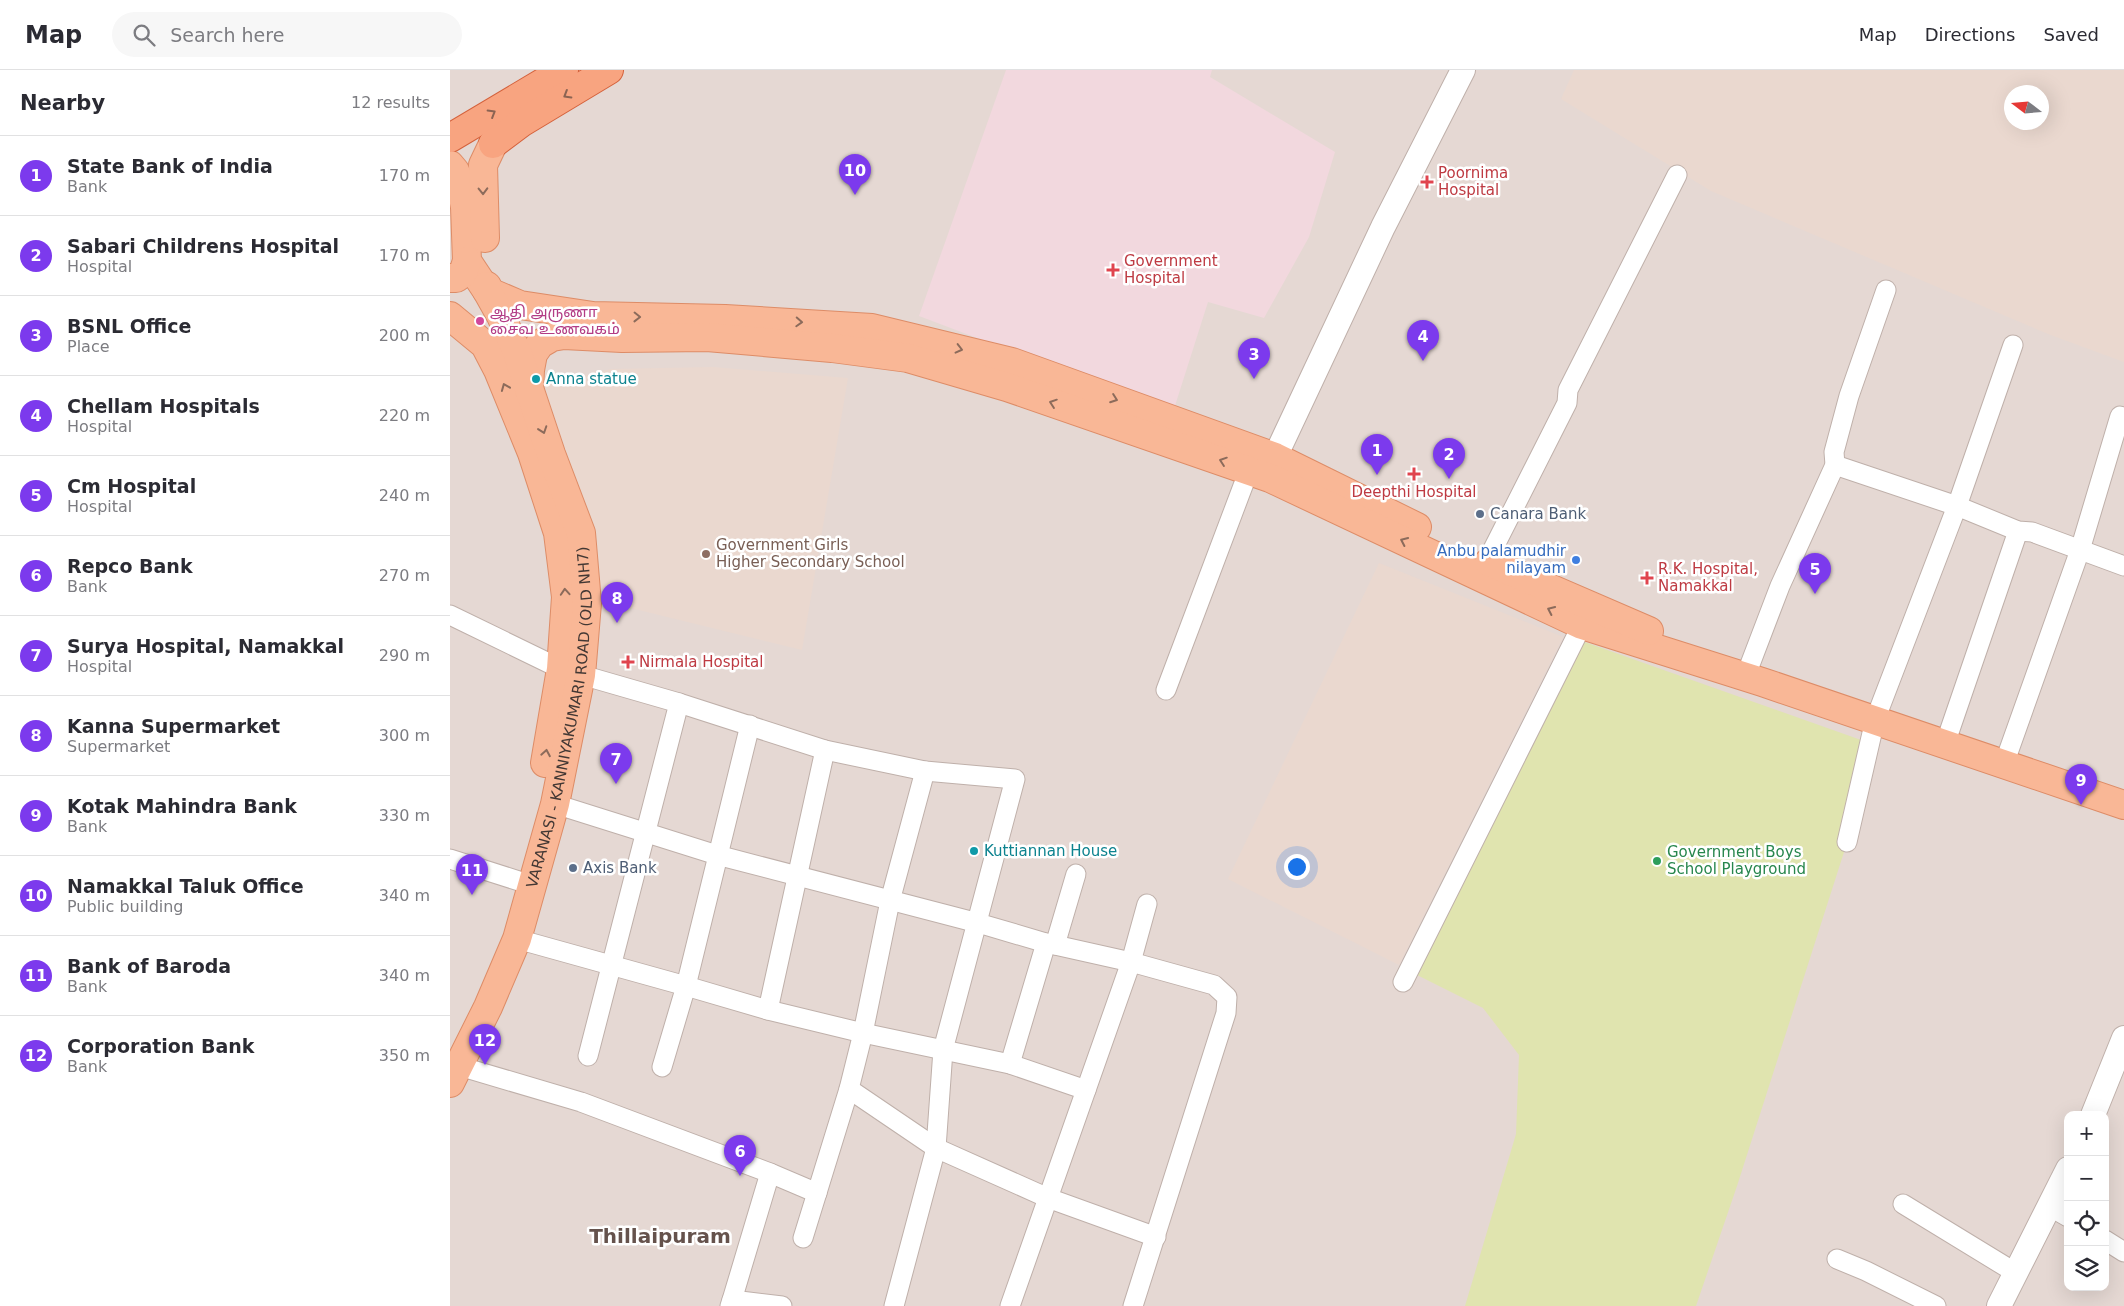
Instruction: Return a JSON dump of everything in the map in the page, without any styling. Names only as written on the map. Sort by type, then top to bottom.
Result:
[{"type":"highway","points":[[450,138],[564,70]]},
{"type":"highway","points":[[493,144],[521,123],[609,70]]},
{"type":"main road","name":"VARANASI - KANNIYAKUMARI ROAD (OLD NH7)","points":[[487,291],[482,166],[493,144]]},
{"type":"main road","name":"VARANASI - KANNIYAKUMARI ROAD (OLD NH7)","points":[[450,165],[458,177],[465,207],[459,269],[487,291],[510,334],[581,533],[587,603],[534,826],[504,936],[453,1065]]},
{"type":"main road","points":[[487,291],[520,305],[594,316],[725,319],[872,328],[1012,362],[1591,605],[1754,678]]},
{"type":"main road","name":"VARANASI - KANNIYAKUMARI ROAD (OLD NH7)","points":[[450,316],[485,345],[498,370],[532,453],[558,533],[566,597],[571,672],[555,804],[517,939],[488,1007],[453,1065]]},
{"type":"main road","points":[[529,390],[533,354],[540,344],[552,337],[564,335],[622,338],[707,337],[832,348],[917,360],[1265,468],[1582,625],[1754,678],[2124,805]]},
{"type":"street","points":[[1166,690],[1265,468],[1383,227],[1463,70]]},
{"type":"street","points":[[1487,561],[1567,403],[1568,390],[1677,175]]},
{"type":"street","points":[[1754,678],[1780,586],[1835,465],[1834,452],[1849,396],[1886,290]]},
{"type":"street","points":[[1847,842],[1875,720],[1957,506],[2013,345]]},
{"type":"street","points":[[2004,764],[2080,550],[2120,416]]},
{"type":"street","points":[[1835,465],[1957,506],[2018,530],[2032,532],[2124,566]]},
{"type":"street","points":[[1945,744],[2018,530]]},
{"type":"street","points":[[450,615],[571,672],[679,703],[824,750],[925,771],[1015,779],[943,1050],[936,1148],[894,1306]]},
{"type":"street","points":[[1403,982],[1510,772],[1582,625]]},
{"type":"street","points":[[588,1056],[679,703]]},
{"type":"street","points":[[662,1067],[686,986],[750,725]]},
{"type":"street","points":[[768,1010],[824,750]]},
{"type":"street","points":[[803,1238],[849,1089],[863,1033],[890,901],[925,771]]},
{"type":"street","points":[[555,804],[717,855],[1051,944],[1131,962],[1214,985],[1226,997],[1226,1013],[1133,1306]]},
{"type":"street","points":[[450,859],[519,881]]},
{"type":"street","points":[[1010,1064],[1076,874]]},
{"type":"street","points":[[1010,1306],[1131,962],[1147,904]]},
{"type":"street","points":[[517,939],[768,1010],[863,1033],[1010,1064],[1086,1090]]},
{"type":"street","points":[[2095,1111],[2124,1038]]},
{"type":"street","points":[[453,1065],[581,1102],[770,1173],[817,1193]]},
{"type":"street","points":[[849,1089],[936,1148],[1048,1198],[1156,1237]]},
{"type":"street","points":[[770,1173],[731,1303],[782,1306]]},
{"type":"street","points":[[1999,1306],[2016,1273],[2058,1212],[2064,1186]]},
{"type":"street","points":[[1903,1204],[2016,1273]]},
{"type":"street","points":[[2109,1243],[2124,1252]]},
{"type":"street","points":[[1838,1259],[1936,1306]]},
{"type":"shaded area","points":[[450,70],[2124,70],[2124,1306],[450,1306]]},
{"type":"shaded area","name":"Government Hospital","points":[[1006,70],[1212,70],[1210,77],[1335,152],[1309,237],[1264,318],[1208,302],[1173,412],[919,316]]},
{"type":"shaded area","points":[[1574,70],[2124,70],[2124,362],[2048,334],[1711,191],[1561,99]]},
{"type":"shaded area","name":"Government Girls Higher Secondary School","points":[[713,367],[848,378],[802,650],[606,602],[580,506],[539,415],[546,384],[611,369]]},
{"type":"shaded area","points":[[1379,563],[1563,637],[1399,965],[1228,879]]},
{"type":"green space","name":"Government Boys School Playground","points":[[1579,640],[1878,746],[1737,1186],[1696,1306],[1465,1306],[1516,1134],[1519,1055],[1483,1008],[1417,975]]},
{"type":"place","name":"Poornima Hospital","points":[[1427,182]]},
{"type":"place","name":"Namakkal Taluk Office","points":[[855,195]]},
{"type":"place","name":"Government Hospital","points":[[1113,270]]},
{"type":"place","name":"ஆதி அருணா சைவ உணவகம்","points":[[480,321]]},
{"type":"place","name":"Chellam Hospitals","points":[[1423,361]]},
{"type":"place","name":"Anna statue","points":[[536,379]]},
{"type":"place","name":"BSNL Office","points":[[1254,379]]},
{"type":"place","name":"Deepthi Hospital","points":[[1414,474]]},
{"type":"place","name":"State Bank of India","points":[[1377,475]]},
{"type":"place","name":"Sabari Childrens Hospital","points":[[1449,479]]},
{"type":"place","name":"Canara Bank","points":[[1480,514]]},
{"type":"place","name":"Government Girls Higher Secondary School","points":[[706,554]]},
{"type":"place","name":"Anbu palamudhir nilayam","points":[[1576,560]]},
{"type":"place","name":"R.K. Hospital, Namakkal","points":[[1647,578]]},
{"type":"place","name":"Cm Hospital","points":[[1815,594]]},
{"type":"place","name":"Kanna Supermarket","points":[[617,623]]},
{"type":"place","name":"Nirmala Hospital","points":[[628,662]]},
{"type":"place","name":"Surya Hospital, Namakkal","points":[[616,784]]},
{"type":"place","name":"Kotak Mahindra Bank","points":[[2081,805]]},
{"type":"place","name":"Kuttiannan House","points":[[974,851]]},
{"type":"place","name":"Government Boys School Playground","points":[[1657,861]]},
{"type":"place","name":"Axis Bank","points":[[573,868]]},
{"type":"place","name":"Bank of Baroda","points":[[472,895]]},
{"type":"place","name":"Corporation Bank","points":[[485,1065]]},
{"type":"place","name":"Repco Bank","points":[[740,1176]]},
{"type":"district","name":"Thillaipuram","points":[[660,1236]]}]
